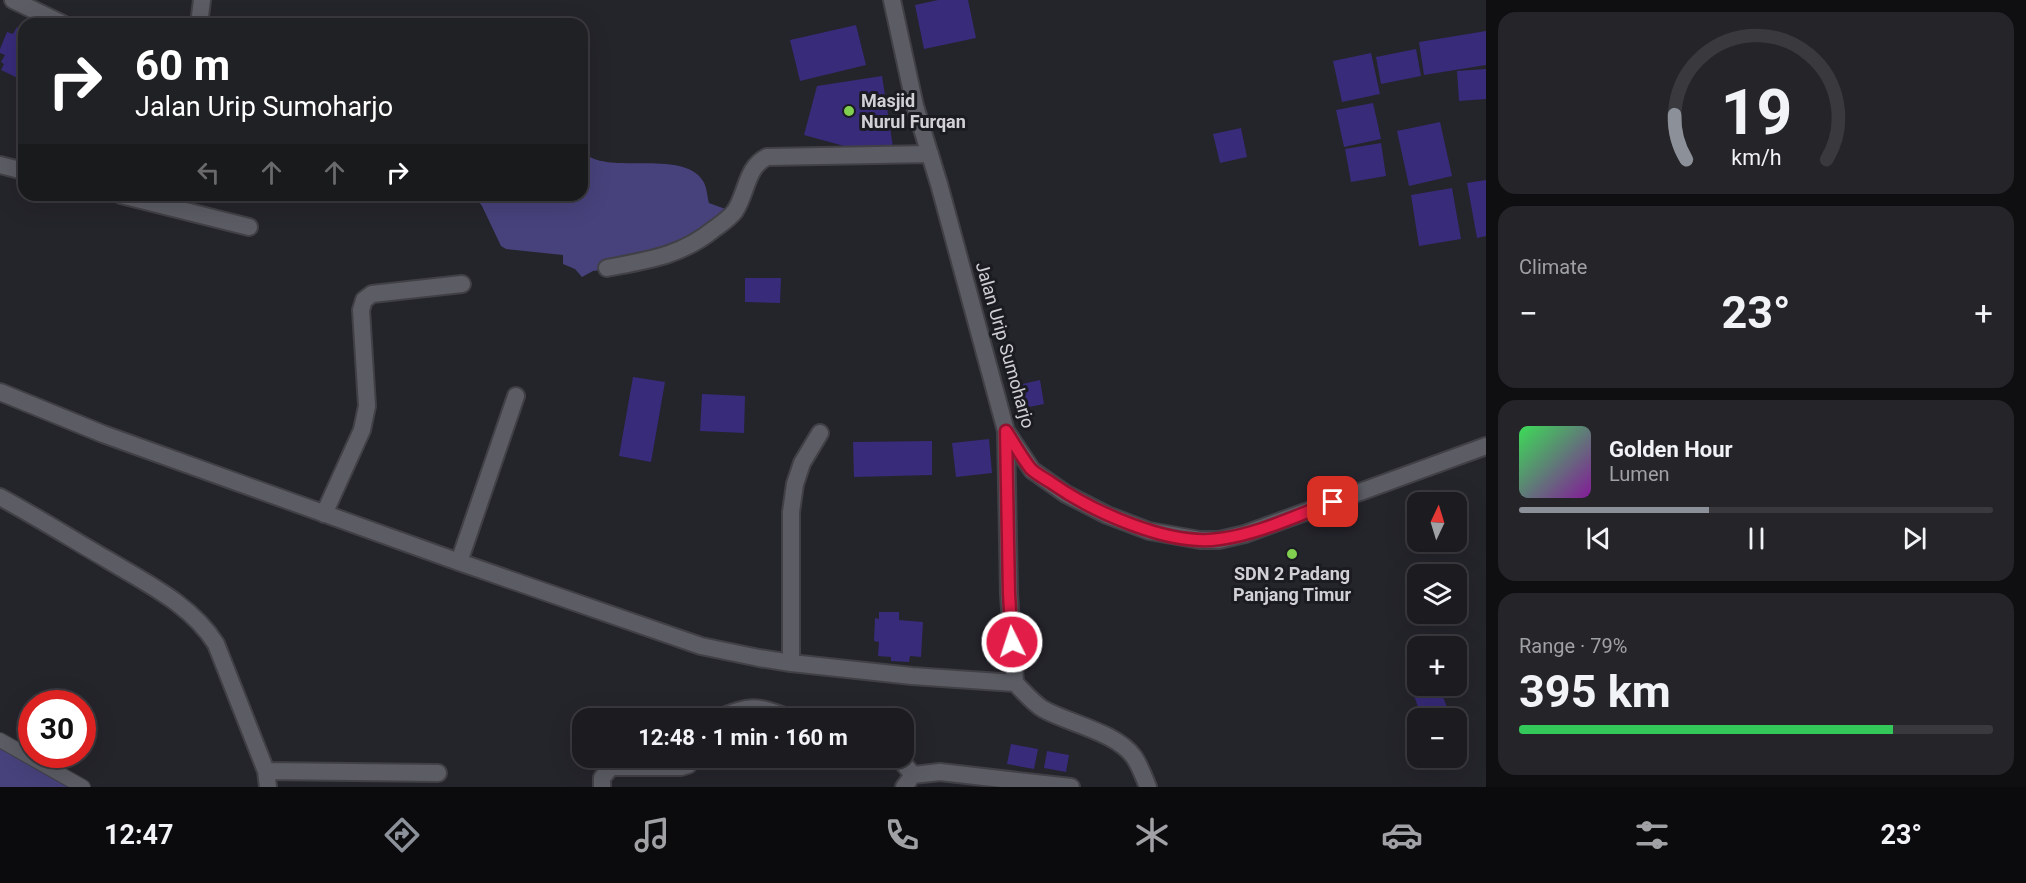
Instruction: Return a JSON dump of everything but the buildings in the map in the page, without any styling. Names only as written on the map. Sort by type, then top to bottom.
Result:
[{"type":"street","points":[[14,0],[51,18]]},
{"type":"street","points":[[200,18],[202,0]]},
{"type":"street","name":"Jalan Urip Sumoharjo","points":[[892,0],[915,106],[1006,431],[1032,470],[1066,494],[1107,515],[1149,531],[1200,540],[1219,540],[1245,534],[1486,446]]},
{"type":"street","points":[[607,268],[663,257],[684,250],[700,241],[736,210],[752,168],[759,160],[767,157],[930,154]]},
{"type":"street","points":[[0,165],[18,170]]},
{"type":"street","points":[[145,201],[249,227]]},
{"type":"street","points":[[324,514],[363,430],[367,406],[361,310],[364,300],[372,294],[462,284]]},
{"type":"street","points":[[0,392],[102,434],[701,646],[791,663],[1015,684],[1040,707],[1111,738],[1124,747],[1134,757],[1148,787]]},
{"type":"street","points":[[459,562],[516,396]]},
{"type":"street","points":[[1006,431],[1009,594],[1015,684]]},
{"type":"street","points":[[791,663],[791,512],[795,484],[802,463],[820,433]]},
{"type":"street","points":[[0,497],[166,596],[208,631],[216,644],[267,779],[438,774]]},
{"type":"street","points":[[602,787],[602,778],[610,768]]},
{"type":"street","points":[[909,781],[940,772],[1071,787]]},
{"type":"lane","points":[[0,740],[83,787]]},
{"type":"shaded area","points":[[588,155],[606,162],[661,164],[693,171],[704,183],[709,203],[731,211],[653,264],[593,271],[582,277],[575,269],[563,264],[563,255],[506,249],[501,246],[478,201],[588,201]]},
{"type":"shaded area","points":[[0,744],[18,754],[18,768],[43,768],[77,787],[0,787]]},
{"type":"place","name":"Masjid Nurul Furqan","points":[[849,111]]},
{"type":"place","name":"SDN 2 Padang Panjang Timur","points":[[1292,554]]},
{"type":"route","points":[[1012,642],[1006,431],[1032,470],[1066,494],[1107,515],[1149,531],[1200,540],[1219,540],[1245,534],[1333,502]]}]
